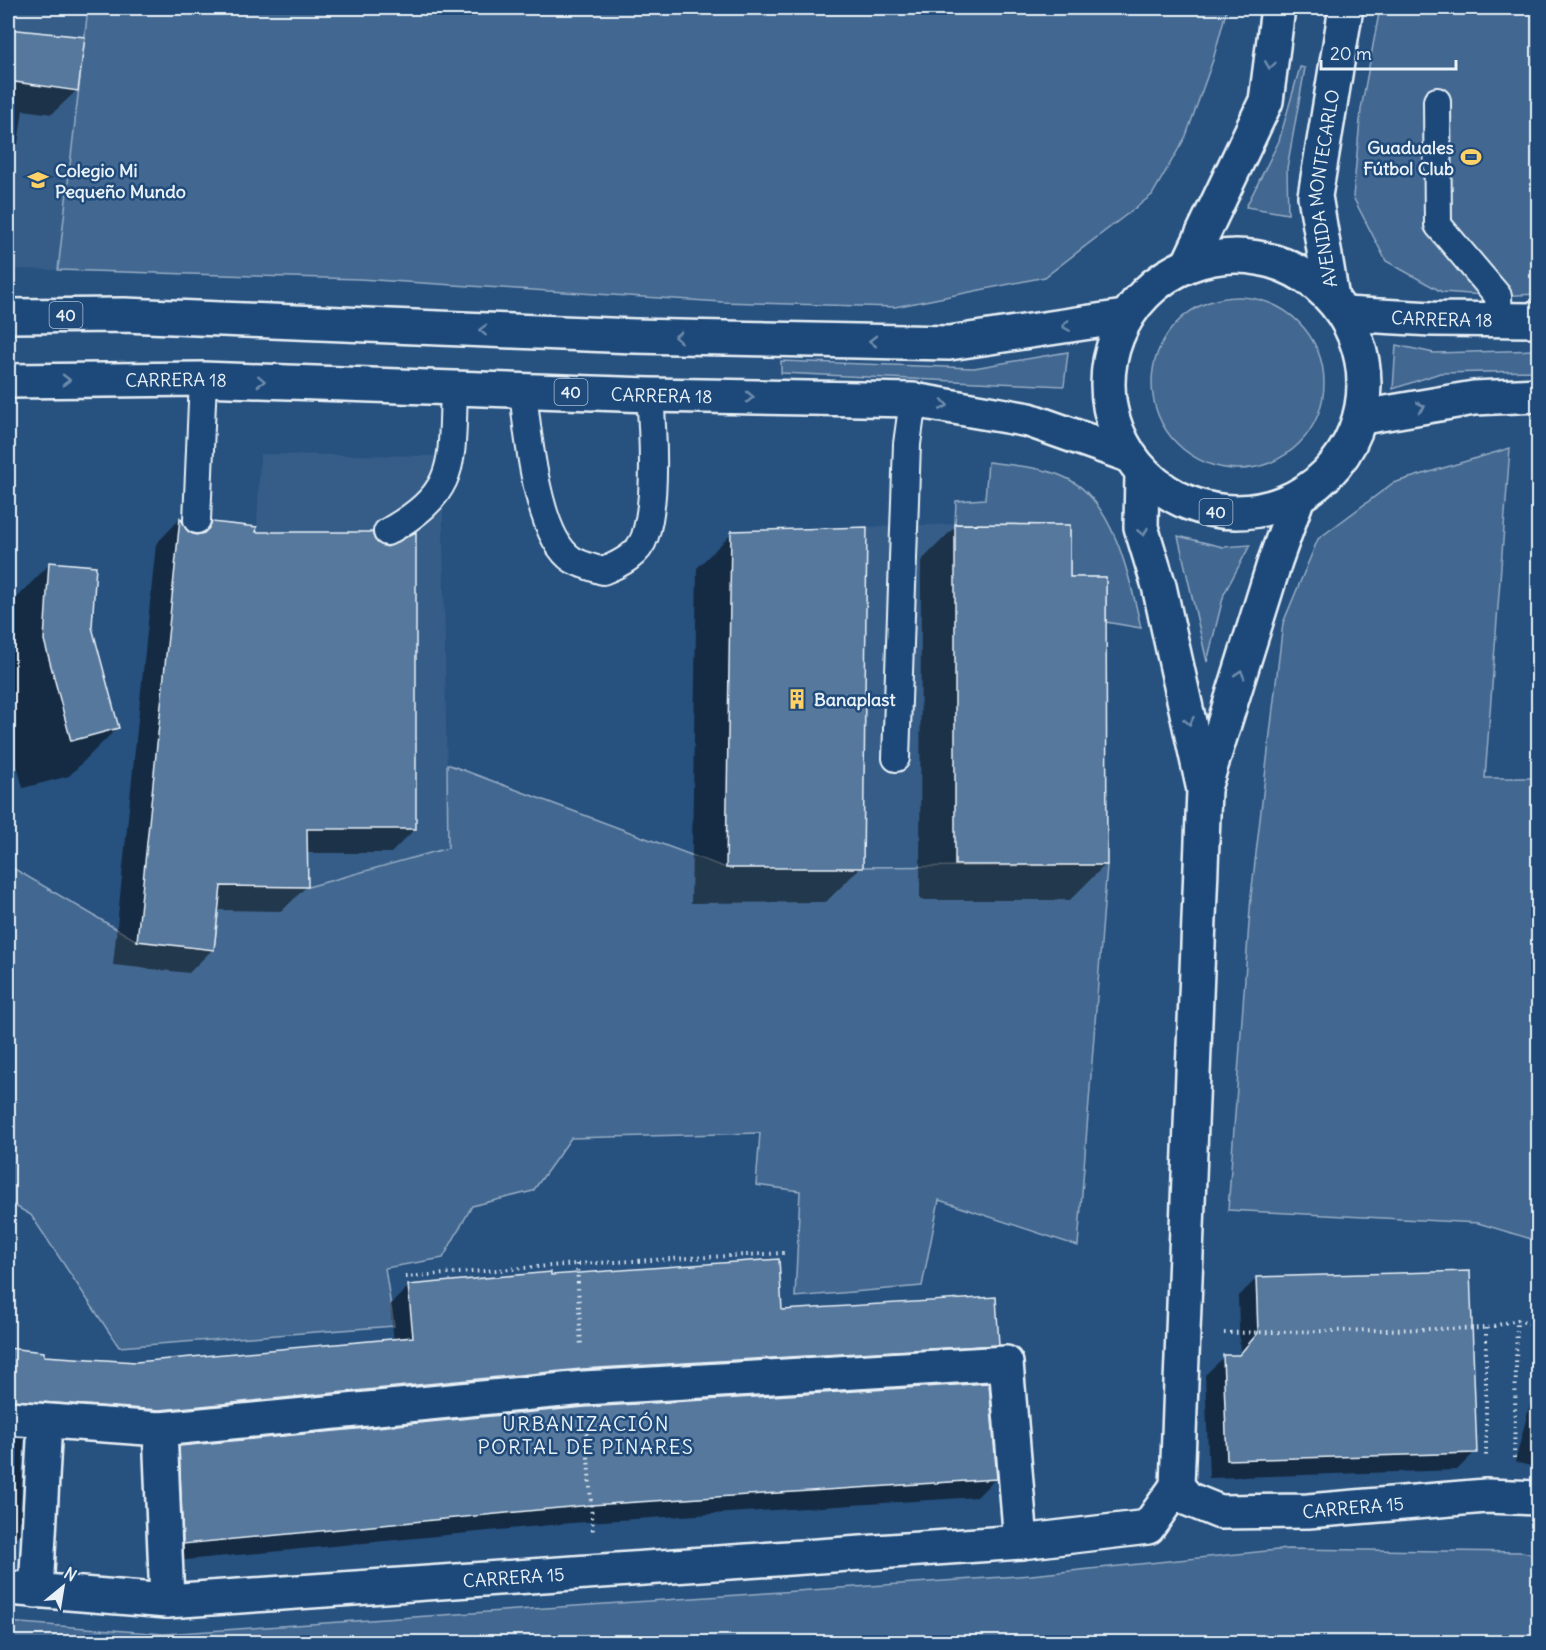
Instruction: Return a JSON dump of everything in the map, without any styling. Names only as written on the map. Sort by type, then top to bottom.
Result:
[{"type":"street","points":[[1189,263],[1266,101],[1278,8]]},
{"type":"street","name":"AVENIDA MONTECARLO","points":[[1338,306],[1315,196],[1346,8]]},
{"type":"street","name":"40","points":[[1228,255],[1266,258],[1302,273],[1338,306],[1361,351],[1366,393],[1363,417],[1333,470],[1298,497],[1259,511],[1216,512],[1176,498],[1135,464],[1109,410],[1107,363],[1124,317],[1152,285],[1189,263],[1228,255]]},
{"type":"street","name":"CARRERA 18","points":[[1338,306],[1499,320],[1539,320]]},
{"type":"street","name":"40","points":[[8,316],[124,315],[634,336],[949,343],[1124,317]]},
{"type":"street","name":"CARRERA 18","points":[[8,381],[203,379],[650,395],[913,400],[1029,420],[1135,464]]},
{"type":"street","points":[[1363,417],[1474,398],[1539,395]]},
{"type":"street","points":[[1135,464],[1141,527],[1159,586],[1204,790]]},
{"type":"street","points":[[1177,1486],[1181,1334],[1204,790],[1275,561],[1298,497]]},
{"type":"street","points":[[8,1418],[160,1429],[584,1388],[1006,1363],[1021,1542]]},
{"type":"street","points":[[22,1589],[45,1422]]},
{"type":"street","points":[[160,1429],[167,1601]]},
{"type":"street","name":"CARRERA 15","points":[[22,1589],[167,1601],[1021,1542],[1148,1527],[1177,1486],[1188,1499],[1220,1512],[1308,1510],[1513,1497]]},
{"type":"lane","points":[[1437,101],[1438,225],[1498,296],[1499,320]]},
{"type":"lane","points":[[197,520],[203,379]]},
{"type":"lane","points":[[387,532],[412,518],[430,502],[445,482],[452,455],[454,389]]},
{"type":"lane","points":[[523,390],[532,463],[552,537],[572,559],[603,571],[625,562],[645,537],[653,468],[650,395]]},
{"type":"lane","points":[[896,758],[907,444],[913,400]]},
{"type":"path","points":[[1462,11],[1539,8]]},
{"type":"path","points":[[405,1277],[577,1264],[784,1253]]},
{"type":"path","points":[[1181,1334],[1486,1328],[1517,1320],[1539,1326]]},
{"type":"path","points":[[1513,1497],[1517,1320]]},
{"type":"path","points":[[1486,1328],[1513,1497]]},
{"type":"shaded area","name":"Colegio Mi Pequeño Mundo","points":[[8,8],[88,8],[58,270],[8,269]]},
{"type":"shaded area","points":[[88,8],[1227,8],[1213,60],[1186,136],[1152,195],[1045,277],[895,307],[722,302],[359,279],[58,270]]},
{"type":"shaded area","name":"Guaduales Fútbol Club","points":[[1380,8],[1538,8],[1538,294],[1498,296],[1442,292],[1386,261],[1353,197],[1361,109]]},
{"type":"shaded area","points":[[1300,67],[1305,68],[1287,168],[1288,214],[1246,207],[1279,141]]},
{"type":"shaded area","points":[[1238,297],[1271,304],[1299,322],[1317,350],[1324,383],[1317,416],[1299,444],[1271,462],[1238,469],[1205,462],[1177,444],[1159,416],[1152,383],[1159,350],[1177,322],[1205,304]]},
{"type":"shaded area","points":[[1396,345],[1434,353],[1538,350],[1538,371],[1440,373],[1393,389]]},
{"type":"shaded area","points":[[1068,352],[1064,386],[781,373],[781,361],[974,368]]},
{"type":"shaded area","points":[[1510,448],[1485,778],[1538,778],[1538,1241],[1478,1223],[1228,1210],[1251,896],[1283,623],[1318,539],[1393,483]]},
{"type":"shaded area","points":[[260,454],[442,456],[448,848],[308,887],[221,886],[257,527]]},
{"type":"shaded area","points":[[988,462],[1027,467],[1064,477],[1081,488],[1096,503],[1118,543],[1141,628],[1106,622],[1106,577],[1070,577],[1070,525],[955,524],[956,501],[985,499]]},
{"type":"shaded area","points":[[955,524],[1070,525],[1106,577],[1107,865],[726,868],[731,531]]},
{"type":"shaded area","points":[[1178,536],[1223,547],[1250,545],[1224,594],[1207,662]]},
{"type":"shaded area","points":[[447,764],[726,868],[1107,865],[1078,1246],[939,1200],[922,1286],[795,1297],[800,1191],[756,1185],[760,1133],[571,1138],[533,1191],[472,1206],[443,1258],[385,1268],[394,1326],[119,1347],[31,1215],[8,1202],[8,865],[137,941],[214,950],[221,886],[308,887],[448,848]]},
{"type":"shaded area","points":[[1287,1549],[1523,1552],[1538,1556],[1538,1642],[8,1642],[8,1622],[164,1634],[1031,1575]]},
{"type":"building","points":[[8,29],[85,37],[78,91],[8,81]]},
{"type":"building","points":[[180,518],[189,532],[196,535],[204,533],[212,522],[257,527],[256,532],[372,532],[375,540],[387,547],[416,532],[416,829],[307,829],[308,887],[221,886],[214,950],[137,941]]},
{"type":"building","points":[[955,524],[1070,525],[1070,577],[1106,577],[1107,865],[955,865]]},
{"type":"building","name":"Banaplast","points":[[867,527],[863,868],[726,868],[731,531]]},
{"type":"building","points":[[49,562],[96,566],[92,627],[119,728],[71,741],[44,640]]},
{"type":"building","points":[[779,1259],[782,1310],[996,1297],[999,1345],[582,1369],[160,1410],[8,1400],[8,1348],[44,1352],[44,1356],[136,1362],[413,1337],[408,1285],[551,1272],[551,1275]]},
{"type":"building","points":[[1470,1271],[1477,1453],[1227,1460],[1223,1355],[1239,1355],[1258,1333],[1256,1277]]},
{"type":"building","points":[[989,1383],[997,1479],[591,1505],[183,1544],[179,1446],[585,1407]]},
{"type":"place","name":"Guaduales Fútbol Club","points":[[1471,157]]},
{"type":"place","name":"Colegio Mi Pequeño Mundo","points":[[38,180]]},
{"type":"place","name":"Banaplast","points":[[797,699]]},
{"type":"district","name":"URBANIZACIÓN PORTAL DE PINARES","points":[[586,1434]]}]
